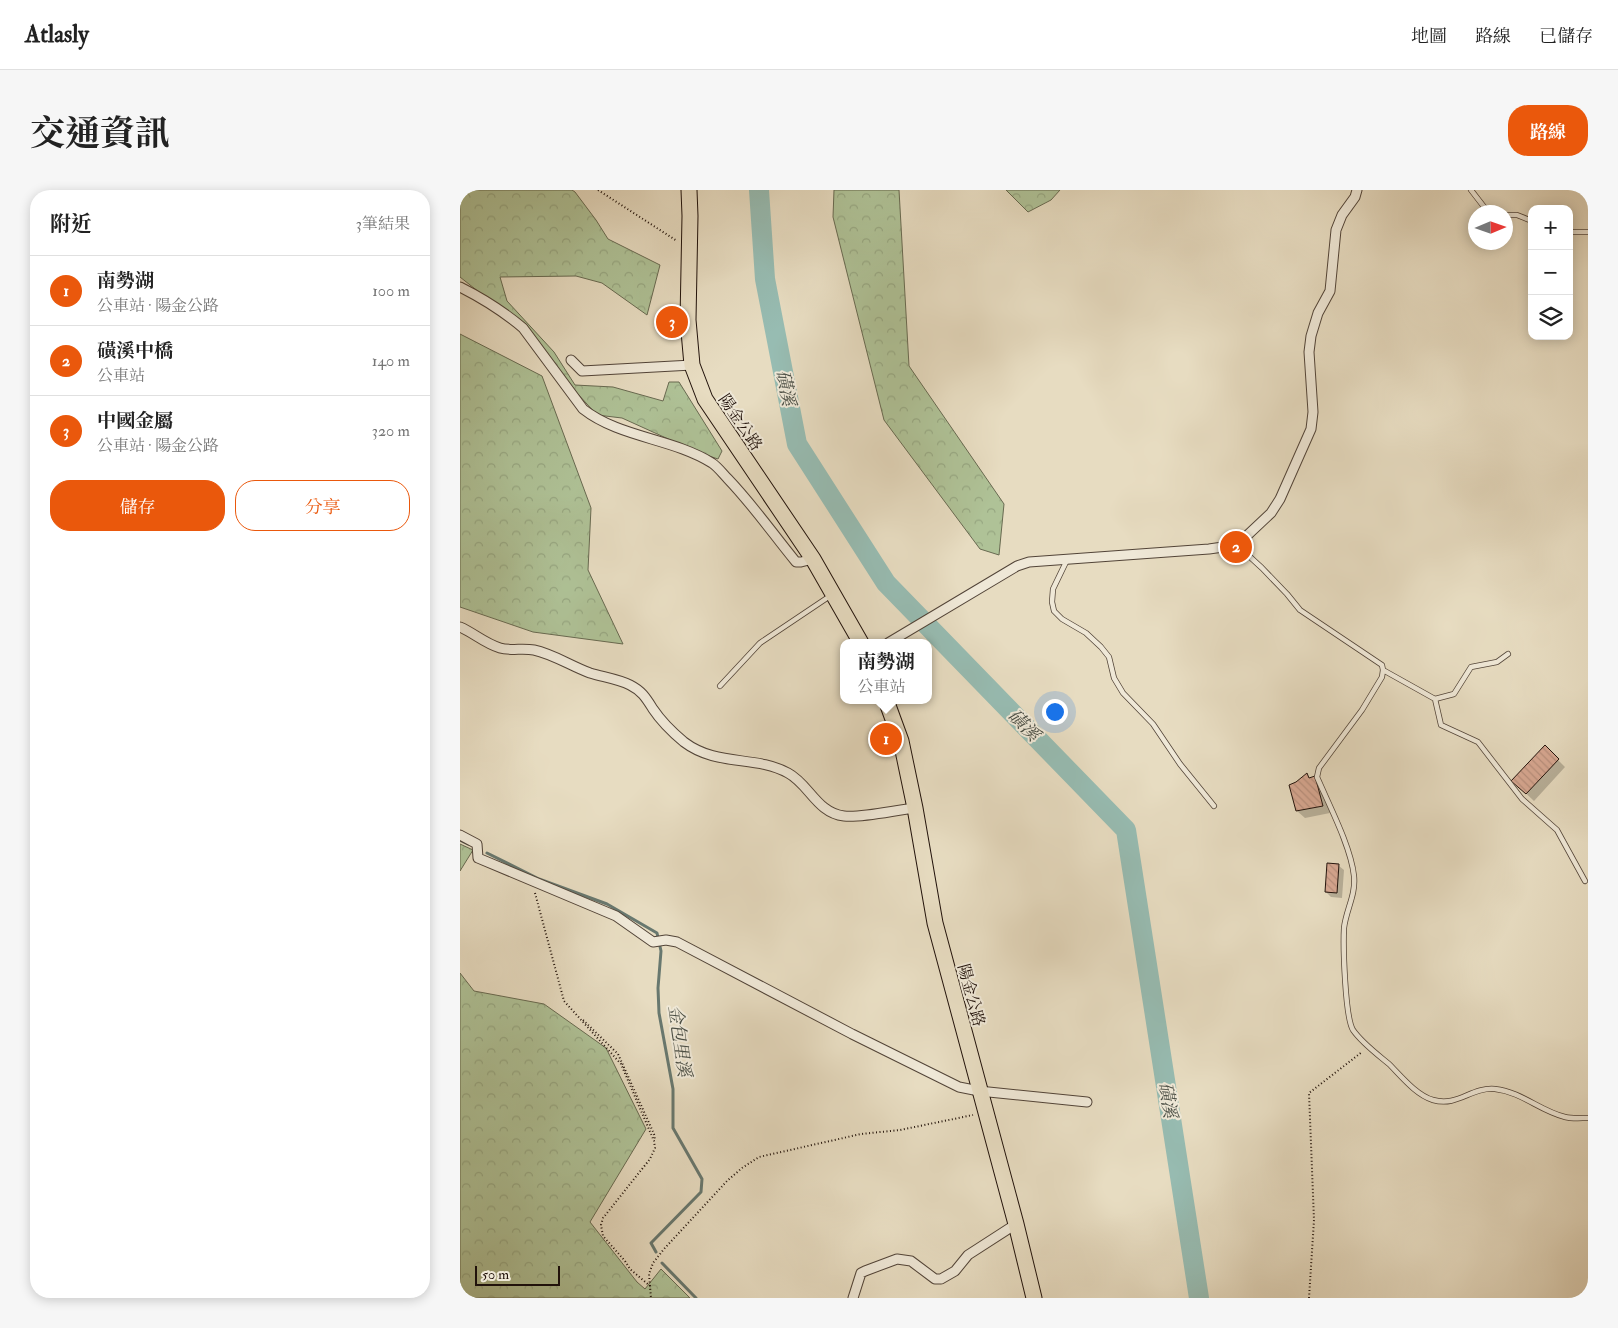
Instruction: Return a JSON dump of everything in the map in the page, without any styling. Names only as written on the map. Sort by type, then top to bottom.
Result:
[{"type":"main road","name":"陽金公路","points":[[689,190],[688,320],[692,366],[705,400],[813,558],[859,639]]},
{"type":"main road","name":"陽金公路","points":[[887,704],[901,741],[935,922],[1034,1298]]},
{"type":"street","points":[[894,639],[1017,566],[1029,562],[1209,549],[1237,545],[1271,513],[1280,499],[1311,429],[1313,412],[1308,352],[1311,336],[1318,313],[1330,291],[1336,230],[1342,215],[1358,190]]},
{"type":"street","points":[[460,287],[513,319],[523,328],[583,409],[608,425],[682,449],[713,464],[746,497],[796,562],[813,558]]},
{"type":"street","points":[[571,360],[582,371],[692,366]]},
{"type":"street","points":[[460,627],[484,642],[502,649],[532,650],[544,653],[589,673],[629,684],[644,694],[668,728],[686,743],[712,757],[762,764],[787,772],[796,778],[822,807],[830,812],[843,816],[915,808]]},
{"type":"street","points":[[460,835],[477,844],[478,858],[616,916],[653,942],[666,940],[677,942],[852,1034],[959,1087],[979,1091],[1087,1102]]},
{"type":"street","points":[[853,1298],[861,1273],[865,1271],[896,1259],[911,1261],[935,1279],[942,1279],[955,1271],[968,1255],[1016,1224]]},
{"type":"lane","points":[[1471,190],[1483,205]]},
{"type":"lane","points":[[1513,215],[1528,220]]},
{"type":"lane","points":[[1573,232],[1588,232]]},
{"type":"lane","points":[[1237,545],[1262,568],[1300,610],[1382,665],[1382,677],[1362,710],[1319,768],[1317,777],[1350,858],[1354,877],[1354,894],[1344,927],[1344,969],[1350,1021],[1353,1029],[1421,1093],[1433,1100],[1449,1101],[1460,1099],[1478,1090],[1494,1089],[1516,1093],[1554,1113],[1567,1117],[1588,1118]]},
{"type":"lane","points":[[1068,559],[1053,589],[1052,602],[1054,611],[1101,647],[1109,657],[1114,678],[1124,693],[1153,724],[1180,764],[1214,806]]},
{"type":"lane","points":[[720,686],[760,643],[833,594]]},
{"type":"lane","points":[[1383,670],[1435,698],[1454,694],[1471,667],[1497,662],[1508,654]]},
{"type":"lane","points":[[1435,698],[1441,726],[1478,742],[1522,799],[1556,830],[1584,881]]},
{"type":"path","points":[[598,190],[689,248]]},
{"type":"path","points":[[533,882],[566,1004],[618,1054],[654,1134],[655,1147],[651,1159],[615,1206]]},
{"type":"path","points":[[535,892],[564,1001],[621,1064],[654,1141],[655,1148],[650,1159],[603,1218],[601,1226],[603,1236],[630,1269],[650,1286]]},
{"type":"path","points":[[1309,1298],[1314,1220],[1309,1093],[1369,1046]]},
{"type":"path","points":[[651,1298],[649,1274],[653,1263],[727,1182],[742,1168],[759,1157],[861,1134],[900,1130],[985,1113]]},
{"type":"green space","points":[[460,190],[572,190],[596,220],[608,239],[660,265],[647,315],[602,283],[576,276],[500,277],[507,301],[554,352],[575,385],[613,387],[663,401],[669,382],[679,382],[722,451],[718,459],[697,452],[622,418],[597,415],[566,381],[523,327],[460,277]]},
{"type":"green space","points":[[834,190],[899,190],[909,366],[1004,504],[999,555],[980,549],[884,420],[833,217]]},
{"type":"green space","points":[[1006,190],[1060,190],[1051,200],[1028,212]]},
{"type":"green space","points":[[460,334],[542,376],[591,508],[588,570],[623,644],[533,632],[460,607]]},
{"type":"green space","points":[[460,844],[473,850],[460,871]]},
{"type":"green space","points":[[460,973],[474,991],[544,1004],[606,1048],[646,1129],[590,1222],[637,1282],[645,1289],[661,1269],[690,1298],[460,1298]]},
{"type":"building","points":[[1545,745],[1559,759],[1526,794],[1511,781]]},
{"type":"building","points":[[1307,773],[1309,778],[1315,776],[1323,806],[1296,811],[1289,785]]},
{"type":"building","points":[[1327,863],[1339,864],[1337,893],[1325,892]]},
{"type":"waterway","name":"磺溪","points":[[759,190],[765,279],[797,444],[886,583],[1126,830],[1199,1298]]},
{"type":"waterway","name":"金包里溪","points":[[460,840],[468,844]]},
{"type":"waterway","name":"金包里溪","points":[[487,853],[539,879],[607,904],[657,933],[661,951],[658,988],[659,1013],[673,1089],[673,1128],[702,1179],[701,1192],[651,1243],[656,1252]]},
{"type":"waterway","name":"金包里溪","points":[[662,1263],[696,1298]]},
{"type":"place","name":"中國金屬","points":[[672,322]]},
{"type":"place","name":"磺溪中橋","points":[[1236,547]]},
{"type":"place","name":"南勢湖","points":[[886,739]]}]
